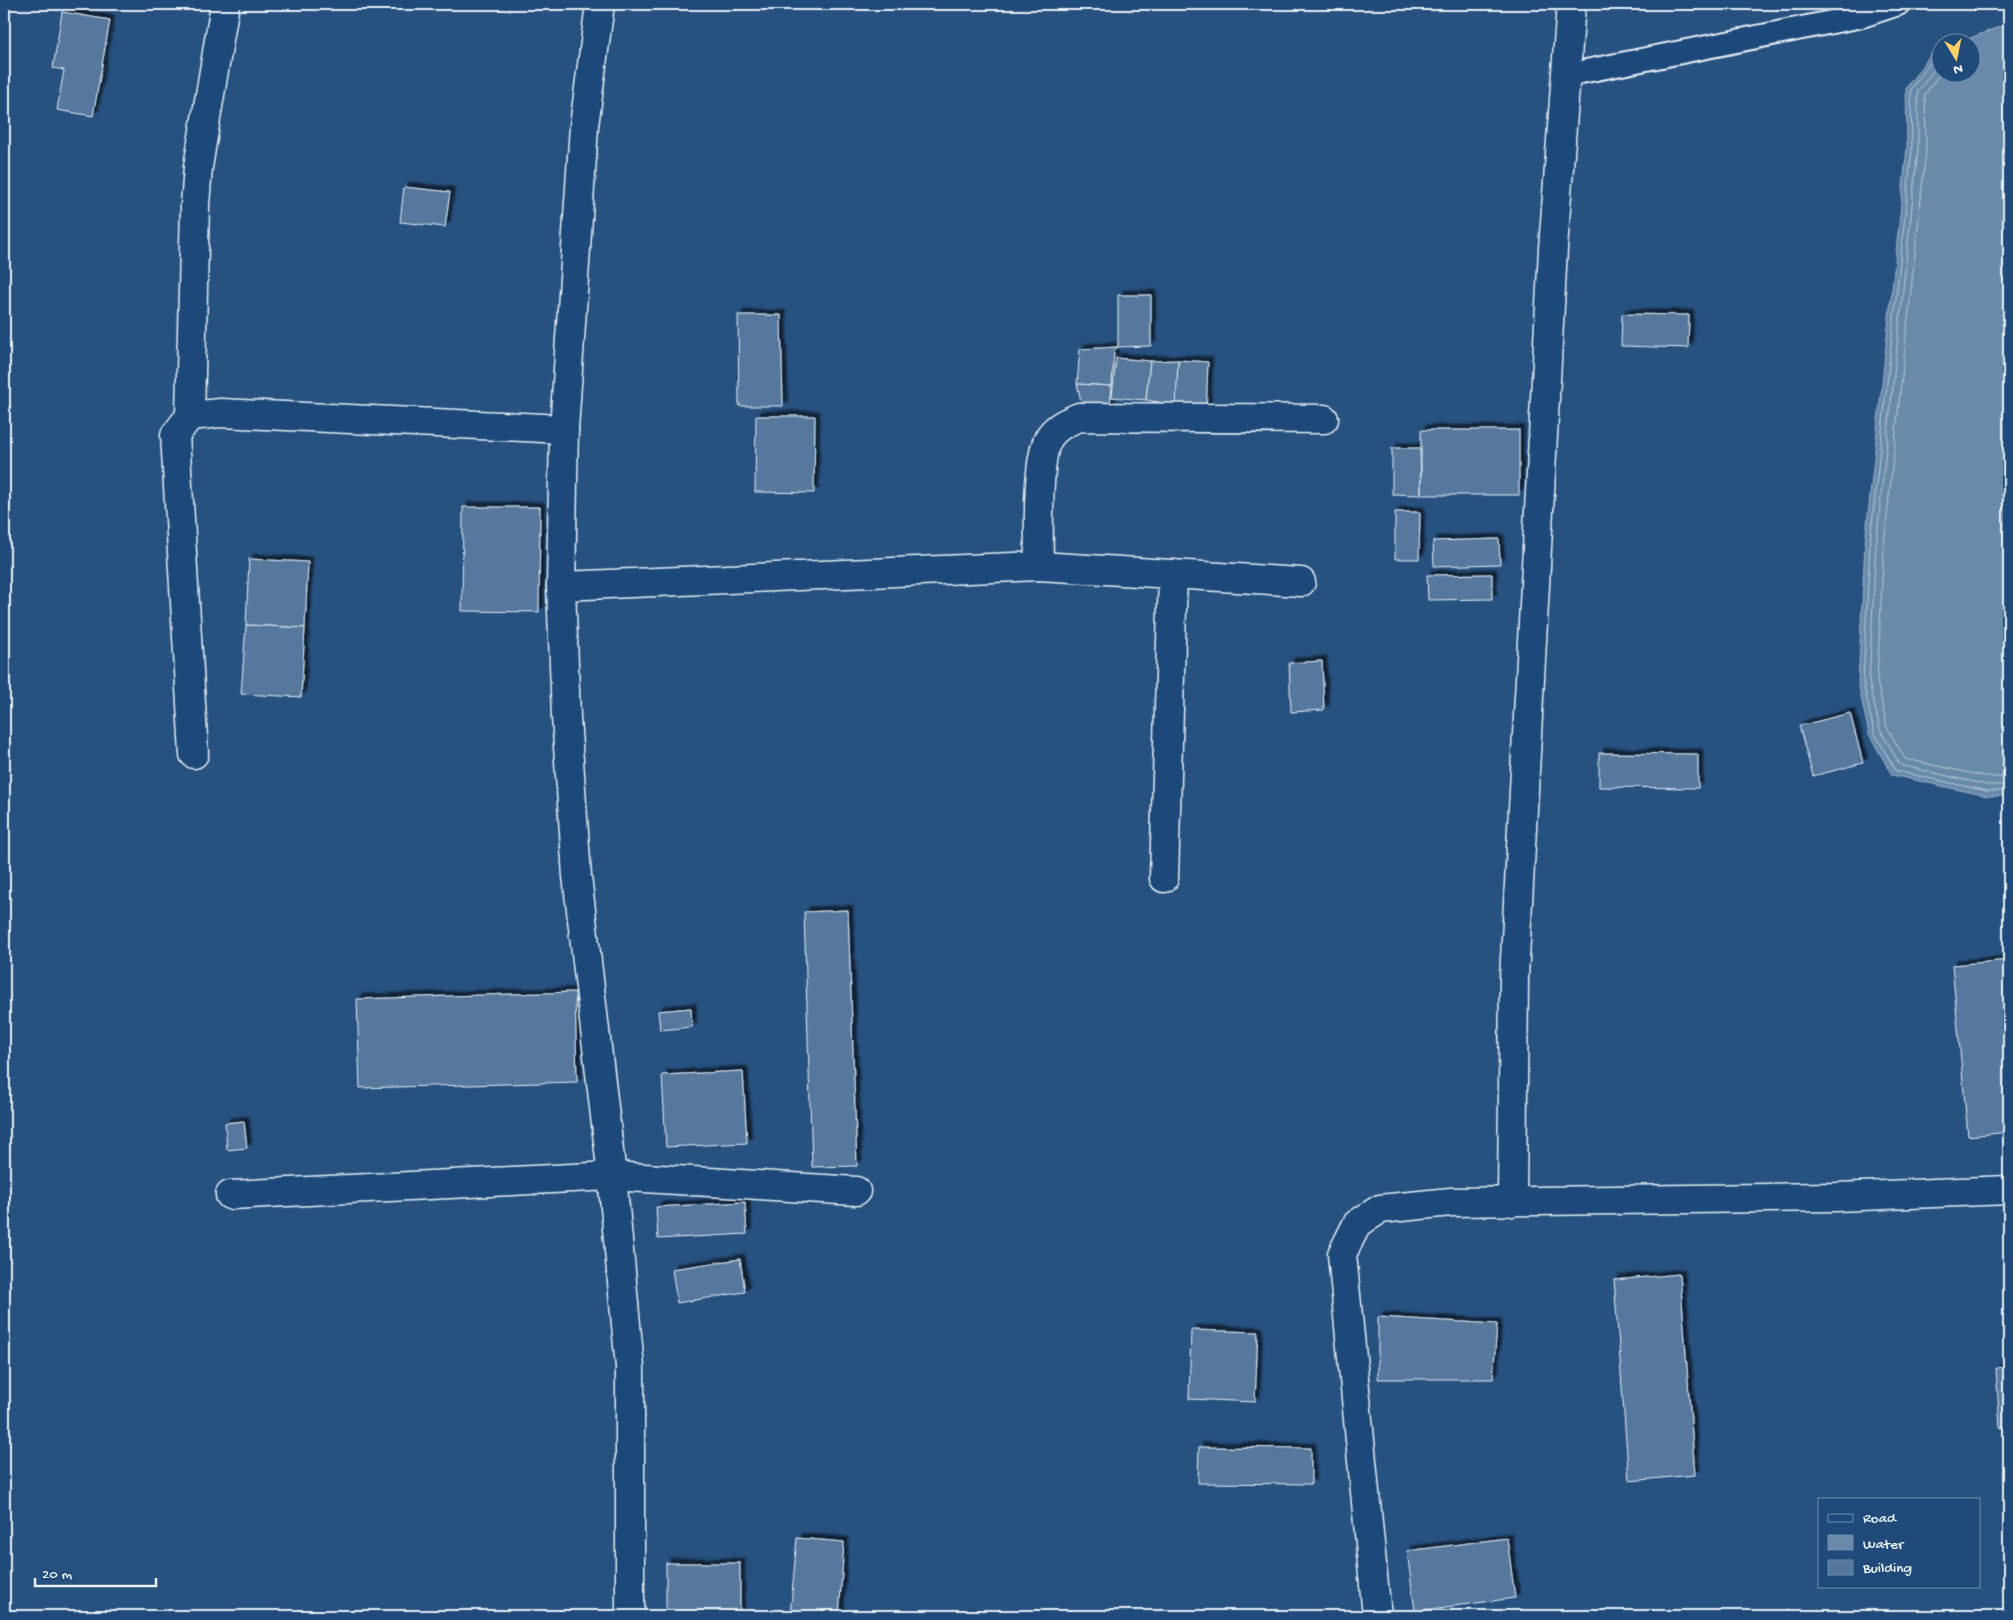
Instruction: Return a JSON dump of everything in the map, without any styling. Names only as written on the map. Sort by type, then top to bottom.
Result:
[{"type":"street","points":[[194,754],[175,435],[190,416],[194,205],[198,167],[224,4]]},
{"type":"street","points":[[600,4],[584,126],[564,429],[561,586],[566,717],[577,876],[612,1176],[630,1367],[630,1616]]},
{"type":"street","points":[[1512,1202],[1514,977],[1552,259],[1571,4]]},
{"type":"street","points":[[190,416],[221,413],[564,429]]},
{"type":"street","points":[[1039,566],[1042,458],[1049,437],[1059,426],[1079,418],[1324,419]]},
{"type":"street","points":[[561,586],[1039,566],[1300,582]]},
{"type":"street","points":[[1164,878],[1173,574]]},
{"type":"street","points":[[230,1195],[612,1176],[856,1191]]},
{"type":"street","points":[[1377,1616],[1342,1254],[1357,1224],[1380,1208],[1451,1202],[1836,1197],[2009,1190]]},
{"type":"lane","points":[[1566,75],[1862,16],[1898,4]]},
{"type":"water","points":[[2009,23],[2009,796],[1987,796],[1892,775],[1869,734],[1858,683],[1865,543],[1907,148],[1906,88],[1930,55],[1930,82],[1980,82],[1980,34]]},
{"type":"building","points":[[62,12],[110,20],[93,116],[57,110],[64,70],[53,68]]},
{"type":"building","points":[[404,187],[450,192],[445,227],[400,222]]},
{"type":"building","points":[[1118,295],[1151,295],[1151,346],[1118,347]]},
{"type":"building","points":[[1622,314],[1689,315],[1688,348],[1621,346]]},
{"type":"building","points":[[738,315],[781,315],[783,406],[739,406]]},
{"type":"building","points":[[1118,347],[1114,351],[1112,386],[1077,384],[1080,349]]},
{"type":"building","points":[[1116,358],[1150,361],[1146,400],[1112,397]]},
{"type":"building","points":[[1178,360],[1208,362],[1206,415],[1175,414]]},
{"type":"building","points":[[1178,360],[1176,405],[1146,400],[1150,361]]},
{"type":"building","points":[[1077,384],[1112,386],[1109,414],[1083,410]]},
{"type":"building","points":[[756,416],[815,416],[814,493],[755,492]]},
{"type":"building","points":[[1421,430],[1519,430],[1519,495],[1421,495]]},
{"type":"building","points":[[1392,448],[1420,448],[1421,495],[1392,494]]},
{"type":"building","points":[[463,507],[540,507],[539,612],[462,611]]},
{"type":"building","points":[[1395,512],[1420,512],[1419,559],[1395,559]]},
{"type":"building","points":[[1499,539],[1500,564],[1434,566],[1433,541]]},
{"type":"building","points":[[249,559],[308,562],[305,628],[246,625]]},
{"type":"building","points":[[1492,574],[1492,599],[1428,600],[1427,575]]},
{"type":"building","points":[[246,625],[305,628],[301,697],[241,694]]},
{"type":"building","points":[[1322,661],[1324,710],[1291,712],[1289,663]]},
{"type":"building","points":[[1850,713],[1863,763],[1813,776],[1799,726]]},
{"type":"building","points":[[1599,753],[1698,754],[1698,788],[1599,787]]},
{"type":"building","points":[[848,910],[857,1166],[812,1167],[804,912]]},
{"type":"building","points":[[2009,960],[2009,1132],[1968,1136],[1952,965]]},
{"type":"building","points":[[575,992],[577,1082],[360,1088],[357,999]]},
{"type":"building","points":[[691,1008],[692,1027],[660,1030],[658,1011]]},
{"type":"building","points":[[743,1071],[747,1143],[666,1147],[662,1075]]},
{"type":"building","points":[[244,1121],[247,1148],[227,1150],[225,1123]]},
{"type":"building","points":[[745,1202],[747,1234],[658,1239],[656,1207]]},
{"type":"building","points":[[740,1259],[745,1292],[677,1303],[672,1269]]},
{"type":"building","points":[[1680,1274],[1695,1475],[1629,1481],[1614,1280]]},
{"type":"building","points":[[1378,1317],[1497,1324],[1493,1379],[1378,1379]]},
{"type":"building","points":[[1191,1330],[1258,1332],[1255,1402],[1189,1399]]},
{"type":"building","points":[[2009,1367],[2009,1427],[2000,1428],[1996,1368]]},
{"type":"building","points":[[1199,1447],[1311,1448],[1311,1484],[1198,1483]]},
{"type":"building","points":[[797,1538],[844,1542],[839,1616],[790,1616]]},
{"type":"building","points":[[1507,1538],[1515,1598],[1415,1611],[1407,1551]]},
{"type":"building","points":[[666,1563],[740,1563],[740,1616],[666,1616]]}]
